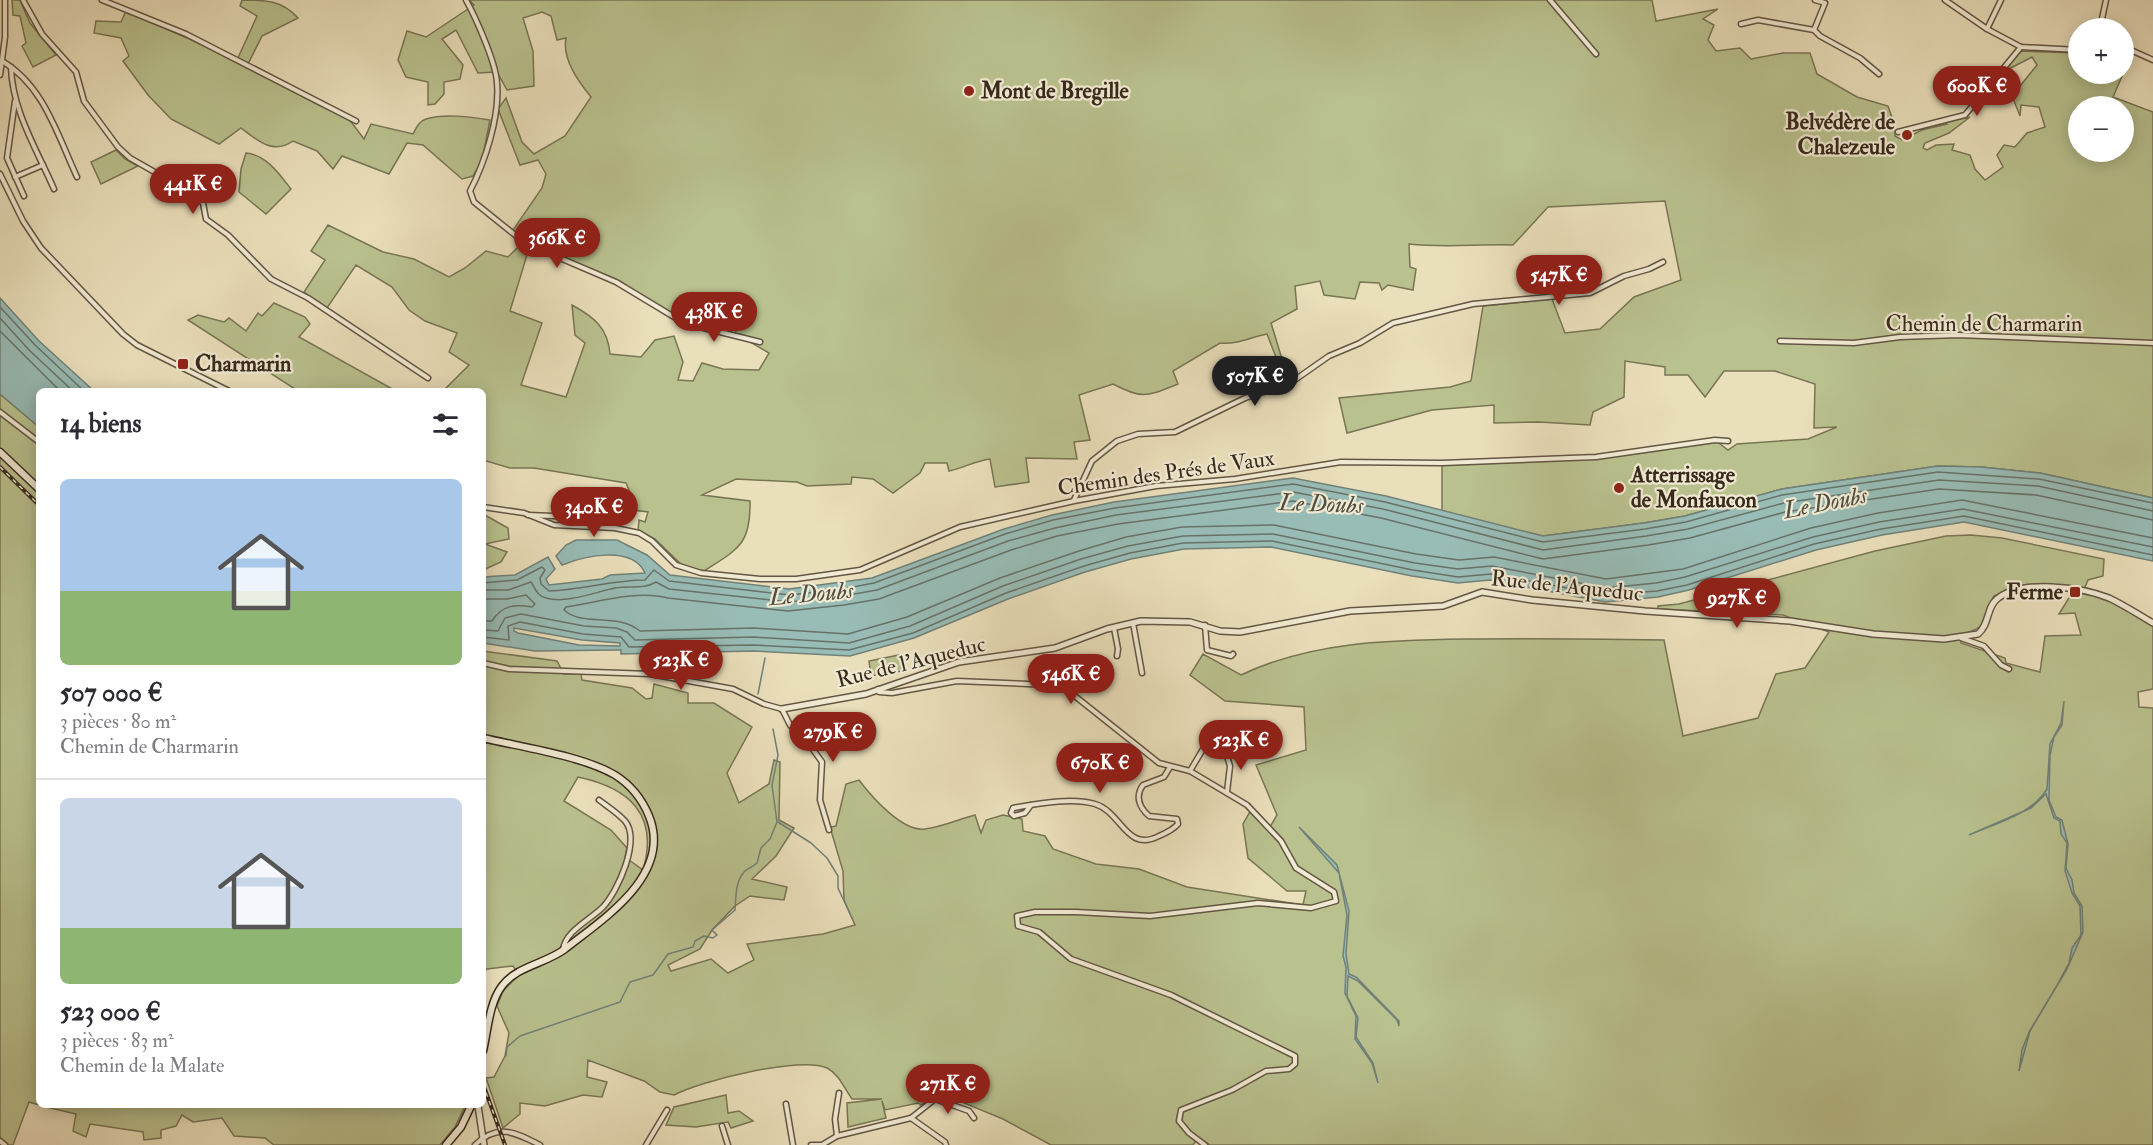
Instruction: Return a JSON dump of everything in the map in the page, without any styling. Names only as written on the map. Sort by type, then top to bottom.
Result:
[{"type":"main road","points":[[0,452],[36,486]]},
{"type":"main road","points":[[486,739],[600,768],[627,784],[646,808],[651,820],[653,842],[649,864],[617,906],[562,950],[518,972],[503,984],[495,999],[486,1038]]},
{"type":"main road","points":[[446,1145],[461,1127],[470,1108]]},
{"type":"street","points":[[0,75],[5,0]]},
{"type":"street","points":[[23,0],[42,34],[76,72],[84,101],[118,147],[130,158],[195,195],[203,203],[206,219],[228,235],[271,279],[308,298],[428,378]]},
{"type":"street","points":[[102,0],[186,34],[356,122]]},
{"type":"street","points":[[466,0],[497,80],[496,102],[486,156],[470,191],[474,202],[525,243],[616,282],[680,321],[760,342]]},
{"type":"street","points":[[1551,0],[1596,54]]},
{"type":"street","points":[[1814,30],[1825,3],[1815,0]]},
{"type":"street","points":[[1945,0],[2021,47],[2068,49]]},
{"type":"street","points":[[1987,28],[2001,0]]},
{"type":"street","points":[[2102,18],[2106,0]]},
{"type":"street","points":[[1741,24],[1758,20],[1814,30],[1820,36],[1849,51],[1879,74]]},
{"type":"street","points":[[1898,132],[1965,115],[2021,47]]},
{"type":"street","points":[[2134,51],[2153,60]]},
{"type":"street","points":[[2,61],[24,76],[41,98],[77,177]]},
{"type":"street","points":[[10,66],[15,100],[54,189]]},
{"type":"street","points":[[1954,78],[1979,97]]},
{"type":"street","points":[[15,100],[7,158],[24,196]]},
{"type":"street","points":[[15,177],[43,165]]},
{"type":"street","points":[[0,174],[23,220],[41,248],[123,334],[137,345],[223,388]]},
{"type":"street","points":[[1074,501],[1092,461],[1117,441],[1138,434],[1175,432],[1245,398],[1297,380],[1329,356],[1360,343],[1386,326],[1443,310],[1513,298],[1590,293],[1624,276],[1663,262]]},
{"type":"street","name":"Chemin de Charmarin","points":[[1780,341],[1854,343],[1900,337],[1958,335],[2153,343]]},
{"type":"street","points":[[0,412],[36,440]]},
{"type":"street","name":"Chemin des Prés de Vaux","points":[[486,508],[528,515],[554,525],[615,528],[639,532],[681,568],[701,573],[775,580],[854,571],[960,527],[1074,501],[1156,486],[1235,479],[1341,462],[1442,463],[1596,457],[1715,440],[1728,441]]},
{"type":"street","name":"Chemin des Prés de Vaux","points":[[528,515],[534,513],[601,518]]},
{"type":"street","points":[[1961,639],[1978,634],[1984,629],[1992,606],[2003,595],[2052,586],[2096,594],[2153,623]]},
{"type":"street","name":"Rue de l'Aqueduc","points":[[782,709],[866,694],[959,662],[1055,648],[1133,623],[1157,619],[1204,625],[1220,631],[1240,632],[1350,610],[1443,606],[1482,592],[1532,600],[1634,610],[1790,621],[1873,634],[1961,639]]},
{"type":"street","points":[[1133,623],[1142,673]]},
{"type":"street","points":[[1204,625],[1207,650],[1231,656],[1233,654]]},
{"type":"street","points":[[1114,628],[1117,656]]},
{"type":"street","points":[[1961,639],[1984,646],[2001,665],[2009,669]]},
{"type":"street","points":[[486,664],[508,669],[650,674],[733,689],[764,704],[782,709],[790,725],[809,744],[822,762],[820,800],[829,830]]},
{"type":"street","points":[[877,689],[879,692],[892,693],[957,681],[1059,686],[1073,692],[1159,762],[1190,771],[1254,810],[1281,841],[1296,868],[1330,889],[1336,901],[1311,908],[1258,903],[1150,916],[1035,912],[1017,916],[1018,926],[1040,932],[1071,959],[1171,995],[1295,1056],[1295,1064],[1289,1069],[1266,1071],[1232,1090],[1181,1110],[1179,1121],[1189,1133],[1205,1145]]},
{"type":"street","points":[[1190,771],[1209,739],[1210,730]]},
{"type":"street","points":[[1226,753],[1230,766],[1227,792]]},
{"type":"street","points":[[1032,805],[1022,815],[1014,816],[1011,813],[1013,808],[1048,802],[1099,805],[1131,837],[1139,841],[1152,840],[1174,828],[1178,824],[1177,819],[1149,816],[1140,805],[1138,796],[1143,785],[1164,777],[1170,767]]},
{"type":"street","points":[[562,950],[567,938],[604,905],[617,886],[629,851],[625,821],[599,800]]},
{"type":"street","points":[[837,1136],[835,1119],[839,1093]]},
{"type":"street","points":[[811,1145],[822,1145],[837,1136],[911,1118],[935,1099],[969,1111],[974,1118]]},
{"type":"street","points":[[786,1104],[793,1145]]},
{"type":"street","points":[[478,1108],[484,1145]]},
{"type":"street","points":[[646,1145],[667,1110]]},
{"type":"street","points":[[911,1118],[946,1145]]},
{"type":"street","points":[[722,1126],[728,1145]]},
{"type":"street","points":[[475,1145],[482,1136],[512,1131],[540,1145]]},
{"type":"street","points":[[0,1141],[4,1145]]},
{"type":"green space","points":[[12,0],[20,0],[30,23],[56,55],[33,67],[22,46],[26,43],[20,16],[13,15]]},
{"type":"green space","points":[[242,0],[279,4],[298,18],[262,36],[247,66],[349,119],[364,139],[371,124],[413,134],[421,121],[433,117],[458,116],[490,120],[482,161],[473,176],[462,179],[423,145],[407,143],[389,174],[342,156],[333,169],[317,151],[293,141],[279,147],[266,145],[241,128],[219,144],[171,119],[148,95],[123,61],[129,56],[121,38],[94,33],[96,21],[121,22],[126,11],[237,60],[257,16],[240,6]]},
{"type":"green space","points":[[469,0],[1652,0],[1656,21],[1718,9],[1703,19],[1714,25],[1708,40],[1716,51],[1740,48],[1751,59],[1783,53],[1810,53],[1817,74],[1857,97],[1888,106],[1895,126],[1895,136],[1902,140],[1922,130],[1947,124],[1945,122],[1970,117],[1949,133],[1925,143],[1923,148],[1927,150],[1936,145],[1954,144],[1952,150],[1970,155],[1975,169],[1985,180],[2003,167],[1997,155],[2004,145],[2015,147],[2027,133],[2045,127],[2039,107],[2021,105],[2020,116],[2012,96],[2037,65],[2032,57],[2001,73],[2019,51],[2068,53],[2068,84],[2119,84],[2113,96],[2068,96],[2068,162],[2134,162],[2134,105],[2153,112],[2153,498],[2040,473],[1981,467],[1938,466],[1782,489],[1685,516],[1543,536],[1442,512],[1442,463],[1619,456],[1715,440],[1728,450],[1737,444],[1808,439],[1837,427],[1814,428],[1815,384],[1775,371],[1724,371],[1705,397],[1688,375],[1665,375],[1665,367],[1625,361],[1624,397],[1593,412],[1590,425],[1539,422],[1494,423],[1494,405],[1432,410],[1347,433],[1339,398],[1450,387],[1471,381],[1483,306],[1552,299],[1565,333],[1600,329],[1634,297],[1681,280],[1665,201],[1548,207],[1513,245],[1409,244],[1410,267],[1416,269],[1413,290],[1388,285],[1382,290],[1379,283],[1360,282],[1355,299],[1324,295],[1320,281],[1295,286],[1297,309],[1271,323],[1289,382],[1286,383],[1267,334],[1238,342],[1220,343],[1173,371],[1178,384],[1159,391],[1139,394],[1113,384],[1079,395],[1090,440],[1074,442],[1077,459],[1026,458],[1029,482],[995,487],[990,459],[949,471],[947,463],[925,463],[920,473],[893,493],[873,479],[852,477],[851,484],[807,486],[797,482],[736,479],[702,495],[750,501],[750,516],[745,537],[734,551],[704,571],[683,566],[655,539],[638,530],[639,520],[645,522],[648,512],[625,509],[629,490],[626,483],[534,468],[510,468],[486,461],[486,388],[446,388],[469,365],[449,352],[457,333],[425,321],[409,310],[392,287],[356,265],[327,308],[304,292],[325,260],[311,251],[328,225],[383,252],[414,259],[449,277],[465,268],[486,251],[508,257],[525,240],[513,230],[542,188],[546,174],[538,160],[520,165],[498,109],[506,98],[522,142],[534,154],[565,136],[591,97],[576,77],[569,62],[565,46],[566,38],[557,40],[551,16],[542,12],[523,18],[533,51],[534,86],[507,90],[497,72],[478,73],[456,30],[442,39],[463,65],[460,79],[444,82],[444,94],[435,104],[428,105],[428,82],[406,77],[398,60],[407,31],[426,37],[474,5]],"holes":[[[530,245],[620,281],[652,303],[684,320],[691,307],[710,315],[715,310],[741,319],[735,333],[769,353],[759,370],[723,369],[702,363],[693,381],[678,380],[683,362],[674,336],[655,340],[641,357],[610,354],[609,345],[599,324],[572,305],[575,335],[585,343],[566,397],[521,385],[542,323],[510,311]]]},
{"type":"green space","points":[[116,150],[125,159],[138,166],[101,184],[91,162]]},
{"type":"green space","points":[[246,153],[267,162],[291,189],[266,214],[239,192],[241,169]]},
{"type":"green space","points":[[274,303],[305,317],[310,324],[299,337],[391,388],[293,388],[188,320],[198,315],[224,322],[229,318],[246,331],[258,313],[262,316]]},
{"type":"green space","points":[[0,394],[36,424],[36,1104],[29,1102],[13,1145],[0,1145]]},
{"type":"green space","points":[[486,516],[508,528],[509,539],[486,544]]},
{"type":"green space","points":[[1971,535],[2002,538],[2104,559],[2103,576],[2088,580],[2083,592],[2096,594],[2153,623],[2153,689],[2138,692],[2139,707],[2153,708],[2153,1145],[1210,1145],[1198,1138],[1193,1145],[1051,1145],[1003,1119],[964,1103],[973,1089],[957,1080],[961,1072],[949,1065],[936,1092],[921,1105],[918,1103],[885,1110],[882,1101],[886,1118],[848,1127],[847,1103],[882,1099],[852,1099],[838,1078],[827,1068],[795,1065],[750,1072],[705,1083],[674,1095],[660,1092],[644,1081],[588,1060],[587,1077],[607,1082],[602,1097],[583,1095],[545,1106],[520,1103],[520,1114],[503,1128],[486,1078],[494,1077],[505,1056],[509,1033],[497,1006],[503,991],[519,975],[513,966],[486,970],[486,651],[557,661],[564,674],[581,674],[582,680],[632,688],[646,699],[652,698],[654,684],[688,693],[688,703],[714,703],[752,727],[727,773],[739,803],[769,784],[774,760],[780,762],[779,820],[794,828],[776,856],[752,879],[787,887],[784,900],[750,896],[735,906],[712,930],[700,949],[668,965],[671,971],[711,959],[728,973],[754,960],[747,944],[823,934],[855,925],[844,900],[843,871],[830,827],[836,826],[846,784],[859,780],[888,812],[907,825],[916,828],[931,828],[975,815],[981,833],[986,820],[1003,815],[1022,819],[1023,831],[1045,836],[1053,849],[1096,864],[1139,869],[1187,887],[1303,905],[1306,891],[1287,891],[1248,858],[1243,824],[1251,810],[1270,827],[1277,815],[1256,765],[1306,750],[1304,707],[1225,701],[1190,675],[1203,654],[1241,675],[1296,655],[1381,642],[1439,639],[1664,640],[1683,736],[1758,718],[1776,674],[1805,668],[1829,632],[1783,615],[1658,609],[1658,606],[1679,604],[1875,551],[1946,536]],"holes":[[[2032,584],[2071,588],[2069,598],[2059,614],[2075,613],[2081,635],[2045,636],[2040,672],[2006,663],[2005,658],[1961,643],[1960,634],[1981,626],[1994,596]],[[578,777],[596,782],[626,797],[643,819],[647,834],[647,851],[643,870],[625,857],[627,848],[611,830],[564,801]]]},
{"type":"green space","points":[[486,544],[507,552],[501,562],[486,569]]},
{"type":"green space","points":[[899,655],[902,671],[871,676],[869,661]]},
{"type":"green space","points":[[726,1095],[728,1113],[739,1111],[753,1121],[731,1128],[728,1122],[696,1127],[666,1125],[674,1107]]},
{"type":"green space","points":[[50,1108],[464,1108],[455,1127],[440,1145],[274,1145],[265,1138],[234,1136],[222,1118],[193,1122],[182,1115],[176,1126],[161,1130],[161,1138],[144,1140],[143,1132],[90,1124],[86,1137],[73,1131],[76,1114]]},
{"type":"water","points":[[0,298],[39,341],[91,388],[36,388],[36,424],[0,394]]},
{"type":"water","name":"Le Doubs","points":[[1938,466],[1981,467],[2040,473],[2153,498],[2153,561],[1964,522],[1882,535],[1816,550],[1689,590],[1658,597],[1605,602],[1490,580],[1458,583],[1412,576],[1271,547],[1184,549],[1131,559],[1085,572],[1008,599],[914,638],[850,656],[754,651],[621,654],[621,650],[535,651],[486,643],[486,577],[515,575],[548,557],[555,569],[546,579],[549,585],[602,579],[610,575],[645,573],[639,564],[619,556],[595,556],[562,565],[556,556],[566,545],[576,540],[617,540],[647,555],[670,575],[789,589],[872,578],[1004,529],[1052,515],[1114,502],[1293,478],[1386,496],[1543,536],[1685,516],[1782,489]],"holes":[[[514,628],[582,640],[620,643],[620,646],[579,645],[518,633],[514,631]]]},
{"type":"water","points":[[2064,701],[2062,725],[2054,737],[2050,755],[2049,800],[2056,817],[2062,820],[2068,844],[2066,868],[2072,880],[2074,893],[2082,906],[2083,932],[2067,969],[2030,1031],[2019,1071],[2022,1050],[2029,1032],[2069,963],[2072,948],[2081,935],[2080,906],[2072,893],[2065,871],[2067,843],[2061,834],[2060,821],[2054,818],[2046,794],[2031,808],[2023,812],[2047,789],[2050,744],[2061,723]]},
{"type":"water","points":[[1299,827],[1337,865],[1349,911],[1346,954],[1349,974],[1356,977],[1399,1021],[1399,1026],[1397,1020],[1358,981],[1348,976],[1347,996],[1358,1018],[1356,1037],[1373,1063],[1378,1083],[1372,1063],[1355,1039],[1356,1016],[1345,993],[1346,967],[1343,956],[1347,915],[1339,873]]},
{"type":"waterway","points":[[758,694],[765,658]]},
{"type":"waterway","points":[[506,1056],[507,1047],[520,1036],[620,1002],[630,982],[653,975],[668,954],[693,947],[695,941],[704,936],[713,938],[717,935],[712,930],[735,910],[739,879],[745,871],[757,863],[761,848],[770,839],[777,822],[772,785],[778,755],[773,729]]},
{"type":"waterway","points":[[778,822],[811,843],[827,858],[838,876],[838,888],[852,918]]},
{"type":"railway","points":[[0,467],[36,502]]},
{"type":"railway","points":[[486,1092],[505,1145]]},
{"type":"place","name":"Mont de Bregille","points":[[969,91]]},
{"type":"place","name":"Belvédère de Chalezeule","points":[[1907,135]]},
{"type":"place","name":"Charmarin","points":[[183,364]]},
{"type":"place","name":"Atterrissage de Monfaucon","points":[[1619,488]]},
{"type":"place","name":"Ferme","points":[[2075,592]]}]
